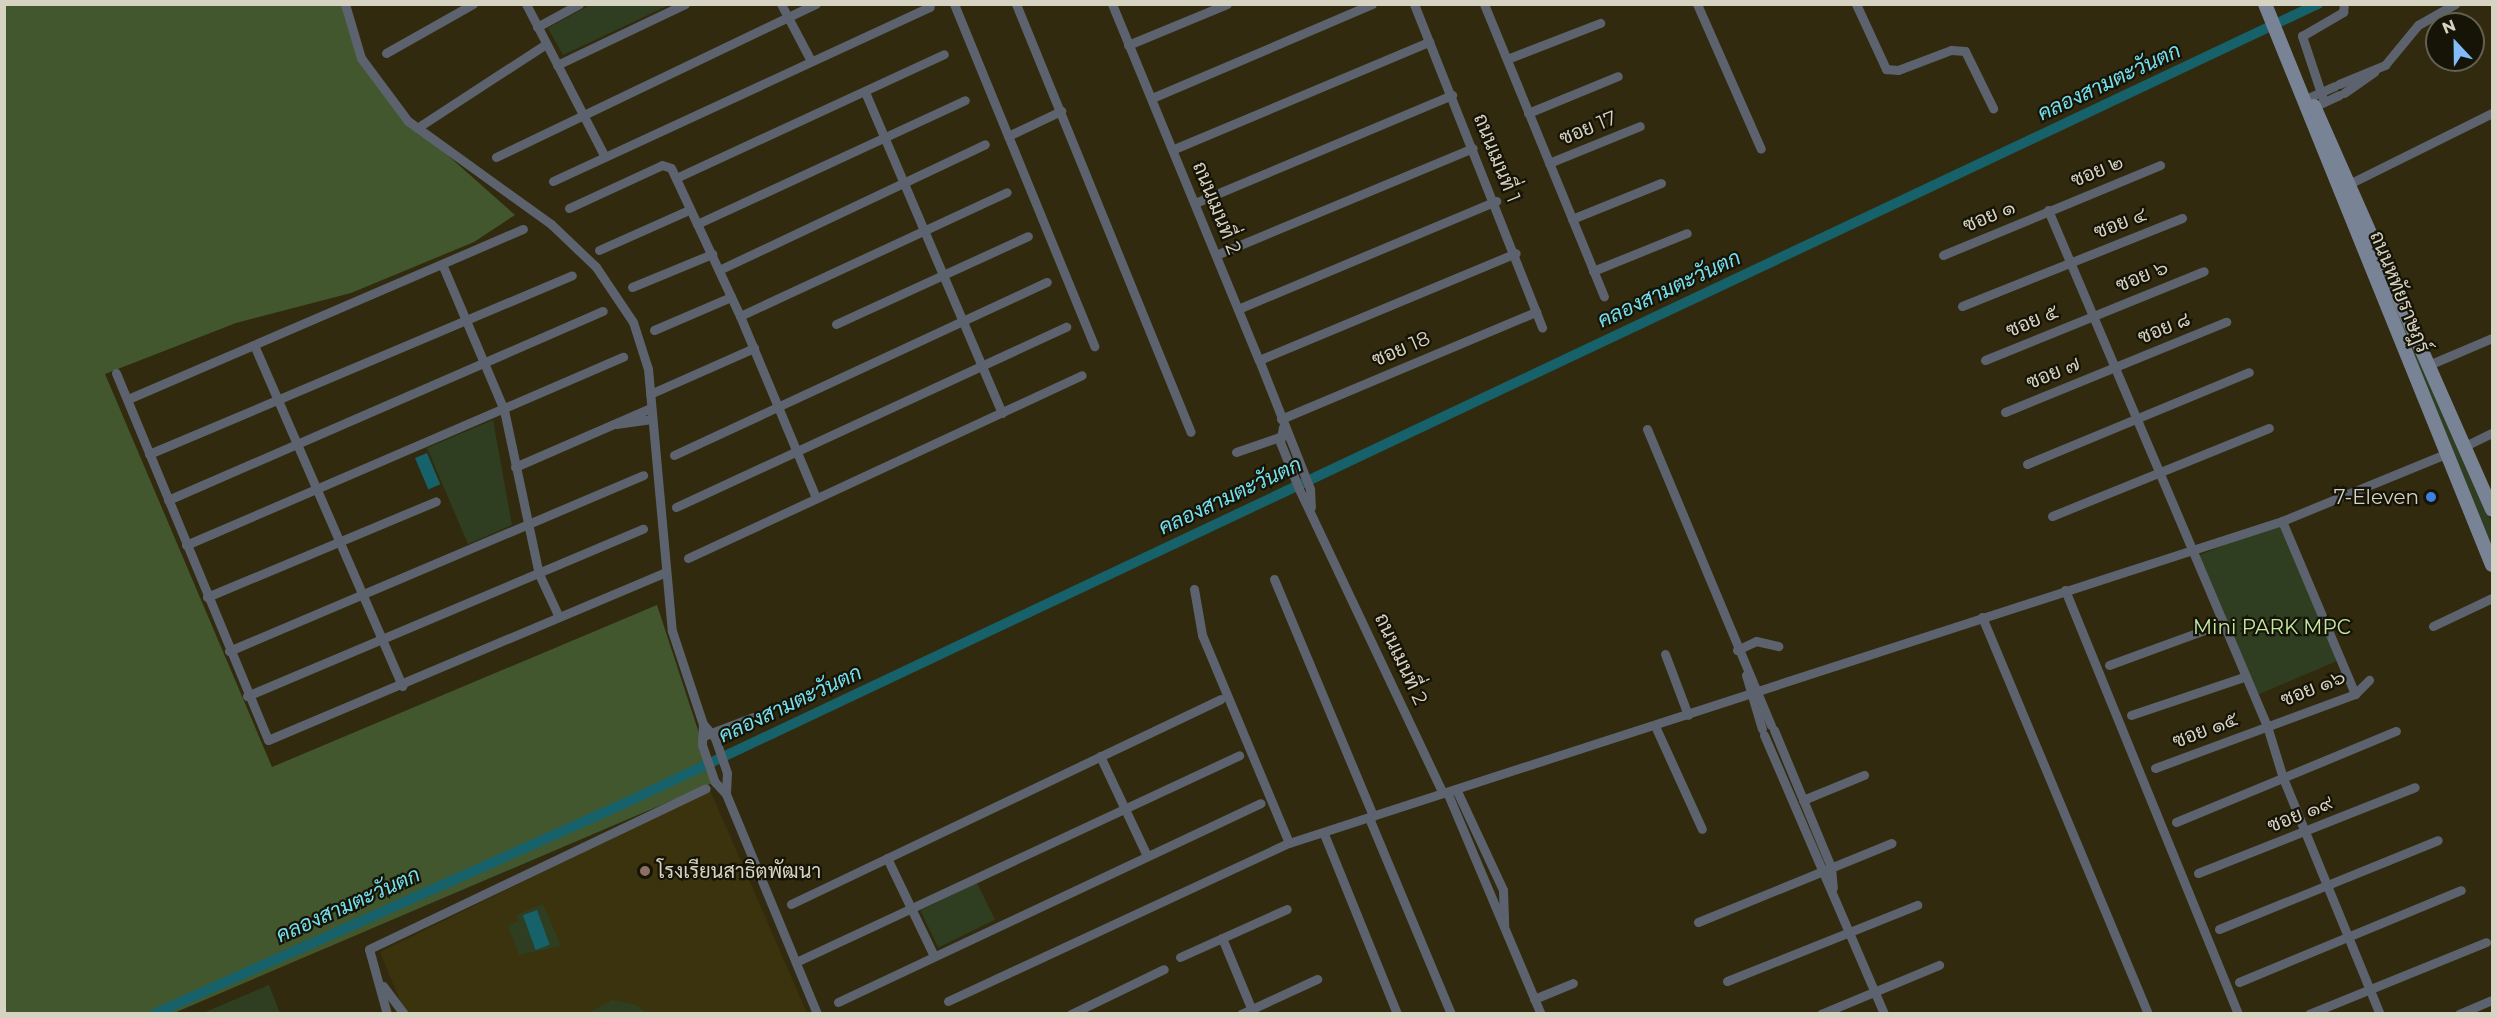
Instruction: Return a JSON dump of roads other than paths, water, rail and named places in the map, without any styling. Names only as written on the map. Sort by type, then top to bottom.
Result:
[{"type":"main road","name":"ถนนหทัยราษฎร์","points":[[2265,4],[2445,454],[2493,565]]},
{"type":"main road","name":"ถนนหทัยราษฎร์","points":[[2292,67],[2317,99],[2349,184],[2431,364],[2493,510]]},
{"type":"street","points":[[345,4],[361,58],[417,128],[551,224],[596,267],[633,321],[650,394],[665,572],[680,664],[703,724],[713,735],[727,773],[726,794]]},
{"type":"street","points":[[386,53],[473,4]]},
{"type":"street","points":[[526,4],[605,157]]},
{"type":"street","points":[[537,27],[579,4]]},
{"type":"street","points":[[557,65],[684,4]]},
{"type":"street","points":[[782,4],[811,61]]},
{"type":"street","points":[[496,157],[582,112],[816,4]]},
{"type":"street","points":[[954,4],[1094,346]]},
{"type":"street","points":[[1016,4],[1191,432]]},
{"type":"street","name":"ถนนเมนที่ 2","points":[[1112,4],[1174,149],[1259,360],[1311,507],[1449,791],[1503,890],[1504,927],[1534,999]]},
{"type":"street","points":[[1128,45],[1227,4]]},
{"type":"street","points":[[1152,98],[1372,4]]},
{"type":"street","name":"ถนนเมนที่ 1","points":[[1414,4],[1496,201],[1542,328]]},
{"type":"street","points":[[1485,4],[1604,296]]},
{"type":"street","points":[[1696,4],[1761,149]]},
{"type":"street","points":[[1856,4],[1886,69],[1898,70],[1951,50],[1965,51],[1993,108]]},
{"type":"street","points":[[2344,6],[2302,36],[2317,99],[2374,72],[2392,59],[2418,25],[2455,4]]},
{"type":"street","points":[[553,181],[930,7]]},
{"type":"street","points":[[1507,59],[1600,23]]},
{"type":"street","points":[[1174,149],[1429,42]]},
{"type":"street","points":[[417,128],[546,44]]},
{"type":"street","points":[[676,178],[944,54]]},
{"type":"street","points":[[1528,113],[1618,76]]},
{"type":"street","points":[[865,92],[925,228],[960,324],[1002,413]]},
{"type":"street","points":[[1195,202],[1452,95]]},
{"type":"street","points":[[697,224],[965,100]]},
{"type":"street","points":[[1008,136],[1061,111]]},
{"type":"street","points":[[2349,184],[2493,113]]},
{"type":"street","name":"ซอย 17","points":[[1549,163],[1640,126]]},
{"type":"street","points":[[719,270],[985,144]]},
{"type":"street","points":[[1216,255],[1473,148]]},
{"type":"street","points":[[569,208],[662,165],[676,178],[689,210],[741,316],[775,408],[816,498]]},
{"type":"street","name":"ซอย ๒","points":[[2048,210],[2160,165]]},
{"type":"street","points":[[1572,219],[1661,183]]},
{"type":"street","points":[[741,316],[925,228],[1007,192]]},
{"type":"street","points":[[1238,309],[1496,201]]},
{"type":"street","points":[[599,249],[689,210]]},
{"type":"street","points":[[2048,210],[2094,315],[2189,550],[2267,726],[2283,778],[2380,1014]]},
{"type":"street","name":"ซอย ๑","points":[[1943,255],[2048,210]]},
{"type":"street","name":"ซอย ๔","points":[[1962,306],[2182,218]]},
{"type":"street","points":[[128,399],[523,229]]},
{"type":"street","points":[[1593,271],[1687,233]]},
{"type":"street","points":[[836,324],[1028,236]]},
{"type":"street","points":[[1259,360],[1516,253]]},
{"type":"street","points":[[632,287],[712,254]]},
{"type":"street","points":[[442,264],[467,318],[504,410],[526,526],[539,574],[559,617]]},
{"type":"street","name":"ซอย ๖","points":[[2094,315],[2204,271]]},
{"type":"street","points":[[149,454],[572,275]]},
{"type":"street","points":[[674,454],[1047,282]]},
{"type":"street","points":[[654,330],[730,297]]},
{"type":"street","points":[[168,500],[603,311]]},
{"type":"street","name":"ซอย 18","points":[[1236,452],[1536,312]]},
{"type":"street","name":"ซอย ๕","points":[[1985,360],[2094,315]]},
{"type":"street","name":"ซอย ๘","points":[[2115,367],[2226,322]]},
{"type":"street","points":[[676,507],[796,454],[1066,327]]},
{"type":"street","points":[[2431,364],[2493,338]]},
{"type":"street","points":[[254,345],[380,642],[402,686]]},
{"type":"street","points":[[650,394],[754,348]]},
{"type":"street","points":[[186,545],[623,357]]},
{"type":"street","name":"ซอย ๗","points":[[2005,412],[2115,367]]},
{"type":"street","points":[[2027,464],[2249,372]]},
{"type":"street","points":[[117,373],[263,735],[275,740],[665,572]]},
{"type":"street","points":[[688,558],[1082,375]]},
{"type":"street","points":[[514,468],[651,408]]},
{"type":"street","points":[[614,424],[652,419]]},
{"type":"street","points":[[2052,516],[2269,428]]},
{"type":"street","points":[[1647,429],[1746,672],[1763,732],[1819,872],[1833,891],[1884,1014]]},
{"type":"street","points":[[2465,446],[2493,433]]},
{"type":"street","points":[[948,1002],[1289,843],[1324,834],[1449,791],[1655,726],[2282,520],[2445,454]]},
{"type":"street","points":[[229,651],[643,476]]},
{"type":"street","points":[[207,597],[435,501]]},
{"type":"street","points":[[2282,520],[2355,693]]},
{"type":"street","points":[[247,696],[380,642],[643,529]]},
{"type":"street","points":[[1274,579],[1451,1014]]},
{"type":"street","points":[[1194,589],[1202,635],[1289,843]]},
{"type":"street","points":[[2065,590],[2238,1014]]},
{"type":"street","points":[[2433,626],[2493,598]]},
{"type":"street","points":[[1982,617],[2148,1014]]},
{"type":"street","points":[[2109,665],[2221,624]]},
{"type":"street","points":[[1737,650],[1756,641],[1778,646]]},
{"type":"street","points":[[1665,654],[1688,715]]},
{"type":"street","points":[[2131,715],[2244,677]]},
{"type":"street","name":"ซอย ๑๖","points":[[2267,726],[2355,693],[2369,680]]},
{"type":"street","points":[[1753,693],[1773,728],[1831,867],[1833,891]]},
{"type":"street","points":[[790,904],[1221,699]]},
{"type":"street","points":[[701,740],[753,717]]},
{"type":"street","points":[[703,724],[701,740],[715,782],[726,794],[817,1014]]},
{"type":"street","points":[[1655,726],[1702,829]]},
{"type":"street","name":"ซอย ๑๕","points":[[2155,768],[2267,726]]},
{"type":"street","points":[[2176,822],[2396,731]]},
{"type":"street","points":[[796,962],[1239,755]]},
{"type":"street","points":[[1100,756],[1147,856]]},
{"type":"street","points":[[1803,800],[1864,775]]},
{"type":"street","points":[[387,1014],[383,986],[369,949],[706,788]]},
{"type":"street","name":"ซอย ๑๙","points":[[2198,873],[2415,788]]},
{"type":"street","points":[[838,1002],[1260,802]]},
{"type":"street","points":[[1324,834],[1397,1014]]},
{"type":"street","points":[[2219,928],[2438,840]]},
{"type":"street","points":[[1698,922],[1892,843]]},
{"type":"street","points":[[887,858],[934,956]]},
{"type":"street","points":[[2239,982],[2461,890]]},
{"type":"street","points":[[1727,981],[1917,905]]},
{"type":"street","points":[[1180,957],[1287,909]]},
{"type":"street","points":[[1222,938],[1252,1011]]},
{"type":"street","points":[[2309,1014],[2486,942]]},
{"type":"street","points":[[1821,1014],[1939,965]]},
{"type":"street","points":[[1071,1014],[1164,969]]},
{"type":"street","points":[[1241,1014],[1252,1011],[1317,979]]},
{"type":"street","points":[[1540,1014],[1534,999],[1573,983]]},
{"type":"street","points":[[383,986],[404,1014]]},
{"type":"street","points":[[2459,1014],[2493,1000]]},
{"type":"water","points":[[427,453],[440,484],[428,489],[415,458]]},
{"type":"water","points":[[537,910],[550,945],[536,950],[523,915]]},
{"type":"waterway","name":"คลองสามตะวันตก","points":[[154,1014],[621,805],[2318,4]]},
{"type":"place","name":"7-Eleven","points":[[2431,497]]},
{"type":"place","name":"โรงเรียนสาธิตพัฒนา","points":[[645,871]]},
{"type":"park label","name":"Mini PARK MPC","points":[[2272,627]]}]
